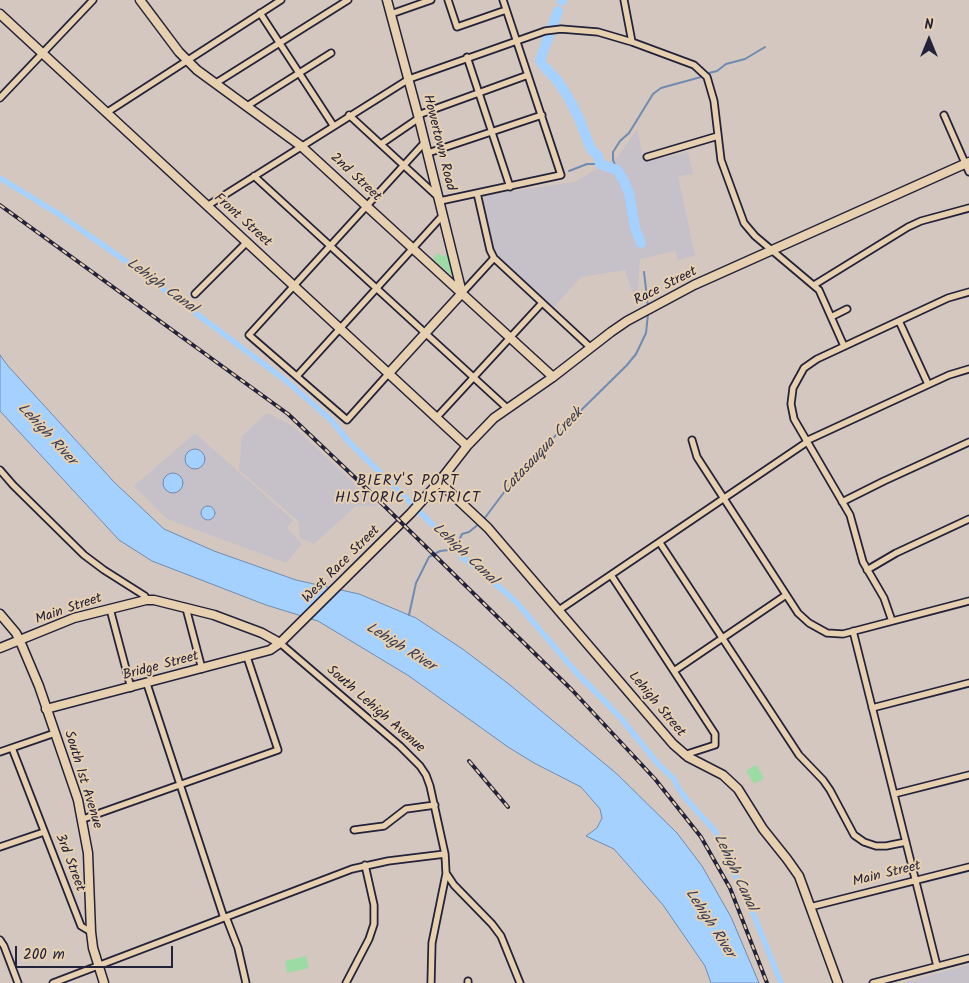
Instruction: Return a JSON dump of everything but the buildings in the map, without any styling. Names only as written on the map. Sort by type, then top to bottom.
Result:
[{"type":"main road","name":"2nd Street","points":[[140,0],[186,60],[301,146],[553,377]]},
{"type":"main road","name":"Howertown Road","points":[[387,0],[419,116],[462,293]]},
{"type":"main road","name":"Front Street","points":[[0,14],[467,446]]},
{"type":"main road","name":"Race Street","points":[[420,503],[467,446],[494,418],[553,377],[610,332],[694,285],[772,252],[967,163]]},
{"type":"main road","points":[[389,373],[462,293]]},
{"type":"main road","name":"Lehigh Street","points":[[439,482],[482,521],[673,744],[684,755],[723,775],[738,789],[763,829],[795,870],[838,983]]},
{"type":"main road","name":"West Race Street","points":[[280,643],[420,503]]},
{"type":"main road","name":"South Lehigh Avenue","points":[[146,600],[154,600],[229,620],[262,633],[280,643]]},
{"type":"main road","name":"Main Street","points":[[0,648],[74,618],[146,600]]},
{"type":"main road","name":"South 1st Avenue","points":[[0,614],[16,633],[20,641],[78,800],[88,853],[91,932]]},
{"type":"main road","name":"Bridge Street","points":[[46,709],[247,657],[270,650],[280,643]]},
{"type":"main road","points":[[91,932],[97,965],[104,983]]},
{"type":"street","points":[[0,98],[43,55],[93,0]]},
{"type":"street","points":[[106,113],[281,0]]},
{"type":"street","points":[[216,83],[348,0]]},
{"type":"street","points":[[391,14],[431,0]]},
{"type":"street","points":[[448,0],[457,27],[506,10]]},
{"type":"street","points":[[349,116],[439,199],[510,187],[562,175],[503,0]]},
{"type":"street","points":[[624,0],[632,42]]},
{"type":"street","points":[[260,13],[333,125]]},
{"type":"street","points":[[207,206],[333,125],[409,79],[545,31],[555,29],[598,32],[682,60],[694,65],[707,77],[711,87],[721,160],[740,214],[750,230],[772,252],[819,290],[844,346]]},
{"type":"street","points":[[247,106],[331,53]]},
{"type":"street","points":[[467,57],[510,187]]},
{"type":"street","points":[[381,144],[419,116],[528,76]]},
{"type":"street","points":[[428,153],[542,115]]},
{"type":"street","points":[[944,115],[967,163],[969,172]]},
{"type":"street","points":[[648,157],[718,136]]},
{"type":"street","points":[[389,373],[347,420],[249,335],[425,142]]},
{"type":"street","points":[[254,176],[507,408]]},
{"type":"street","points":[[477,193],[490,250],[494,258],[591,348]]},
{"type":"street","points":[[814,285],[908,227],[921,221],[969,208]]},
{"type":"street","points":[[297,376],[443,215]]},
{"type":"street","points":[[195,294],[247,242]]},
{"type":"street","points":[[462,293],[494,258]]},
{"type":"street","points":[[892,621],[884,598],[860,553],[854,524],[797,426],[792,411],[791,397],[796,382],[809,364],[948,298],[969,292]]},
{"type":"street","points":[[437,418],[542,303]]},
{"type":"street","points":[[831,317],[848,309]]},
{"type":"street","points":[[899,321],[928,384]]},
{"type":"street","points":[[559,610],[724,500],[806,442],[928,384],[969,369]]},
{"type":"street","points":[[692,440],[697,458],[786,595],[803,618],[815,626],[833,634],[853,632],[969,601]]},
{"type":"street","points":[[842,502],[969,442]]},
{"type":"street","points":[[0,470],[84,555],[145,596],[146,600]]},
{"type":"street","points":[[868,570],[896,553],[969,518]]},
{"type":"street","points":[[660,543],[799,755],[830,790],[854,835],[864,842],[876,846],[906,842]]},
{"type":"street","points":[[611,575],[715,734],[714,745],[684,755]]},
{"type":"street","points":[[674,671],[786,595]]},
{"type":"street","points":[[186,608],[202,669]]},
{"type":"street","points":[[110,609],[131,688]]},
{"type":"street","points":[[853,632],[938,966]]},
{"type":"street","name":"South Lehigh Avenue","points":[[280,643],[413,758],[426,775],[435,805],[445,854],[446,873],[432,943],[431,983]]},
{"type":"street","points":[[83,819],[278,750],[247,657]]},
{"type":"street","points":[[872,708],[969,683]]},
{"type":"street","points":[[147,684],[179,785],[225,917],[238,948],[246,983]]},
{"type":"street","points":[[0,752],[54,733]]},
{"type":"street","name":"3rd Street","points":[[12,748],[81,926],[91,932]]},
{"type":"street","points":[[894,794],[969,775]]},
{"type":"street","points":[[354,830],[384,826],[406,809],[435,805]]},
{"type":"street","points":[[0,847],[44,832]]},
{"type":"street","points":[[53,983],[365,865],[388,860],[445,854]]},
{"type":"street","points":[[346,983],[369,939],[374,924],[374,906],[365,865]]},
{"type":"street","name":"Main Street","points":[[810,907],[969,867]]},
{"type":"street","points":[[446,873],[454,886],[492,924],[501,936],[520,983]]},
{"type":"street","points":[[0,940],[18,983]]},
{"type":"street","points":[[873,983],[969,958]]},
{"type":"shaded area","points":[[637,129],[644,162],[688,152],[693,174],[678,176],[695,256],[678,260],[675,251],[640,259],[637,307],[625,270],[581,277],[553,308],[495,254],[482,196],[574,182],[618,157]]},
{"type":"shaded area","points":[[267,413],[293,426],[378,506],[356,506],[314,544],[300,538],[298,521],[239,470],[242,436]]},
{"type":"shaded area","points":[[195,433],[293,520],[287,528],[302,544],[286,563],[167,519],[134,486]]},
{"type":"shaded area","points":[[969,965],[969,983],[902,983]]},
{"type":"green space","points":[[448,252],[453,274],[451,275],[433,259],[438,253],[444,257]]},
{"type":"green space","points":[[755,765],[764,778],[754,784],[746,771]]},
{"type":"green space","points":[[306,956],[309,968],[287,973],[285,961]]},
{"type":"water","name":"Lehigh River","points":[[0,355],[114,482],[164,529],[214,551],[296,580],[359,594],[416,618],[464,650],[510,685],[617,774],[677,833],[702,866],[731,917],[759,983],[711,983],[705,966],[663,905],[614,849],[586,836],[597,828],[602,818],[600,809],[581,787],[534,763],[508,747],[409,676],[318,621],[266,605],[152,561],[119,540],[0,411]]},
{"type":"water","points":[[195,449],[202,452],[205,459],[202,466],[195,469],[188,466],[185,459],[188,452]]},
{"type":"water","points":[[173,473],[180,476],[183,483],[180,490],[173,493],[166,490],[163,483],[166,476]]},
{"type":"water","points":[[205,506],[211,506],[215,513],[211,520],[205,520],[201,516],[201,510]]},
{"type":"waterway","name":"Catasauqua Creek","points":[[558,11],[540,60],[568,97],[591,149],[598,156],[600,164],[617,170],[623,179],[629,193],[635,228],[641,243]]},
{"type":"waterway","points":[[709,73],[717,71],[726,64],[745,59],[765,47]]},
{"type":"waterway","points":[[617,170],[613,160],[613,152],[620,141],[629,133],[653,94],[661,88],[701,77]]},
{"type":"waterway","points":[[569,171],[587,164],[600,164]]},
{"type":"waterway","name":"Lehigh Canal","points":[[0,178],[60,215],[134,267],[289,383],[332,421],[347,440],[442,536],[456,547],[461,556],[517,603],[575,671],[620,717],[658,764],[674,779],[687,800],[715,831],[746,896],[781,983]]},
{"type":"waterway","name":"Catasauqua Creek","points":[[644,272],[648,307]]},
{"type":"waterway","name":"Catasauqua Creek","points":[[484,519],[511,483],[636,354],[646,333],[648,314]]},
{"type":"waterway","name":"Catasauqua Creek","points":[[409,615],[416,583],[429,557],[440,551],[456,547],[462,534],[469,532],[480,523]]},
{"type":"railway","points":[[0,205],[288,414],[572,690],[655,779],[701,837],[730,888],[767,983]]},
{"type":"railway","points":[[469,761],[508,807]]},
{"type":"district","name":"BIERY'S PORT HISTORIC DISTRICT","points":[[408,490]]}]
